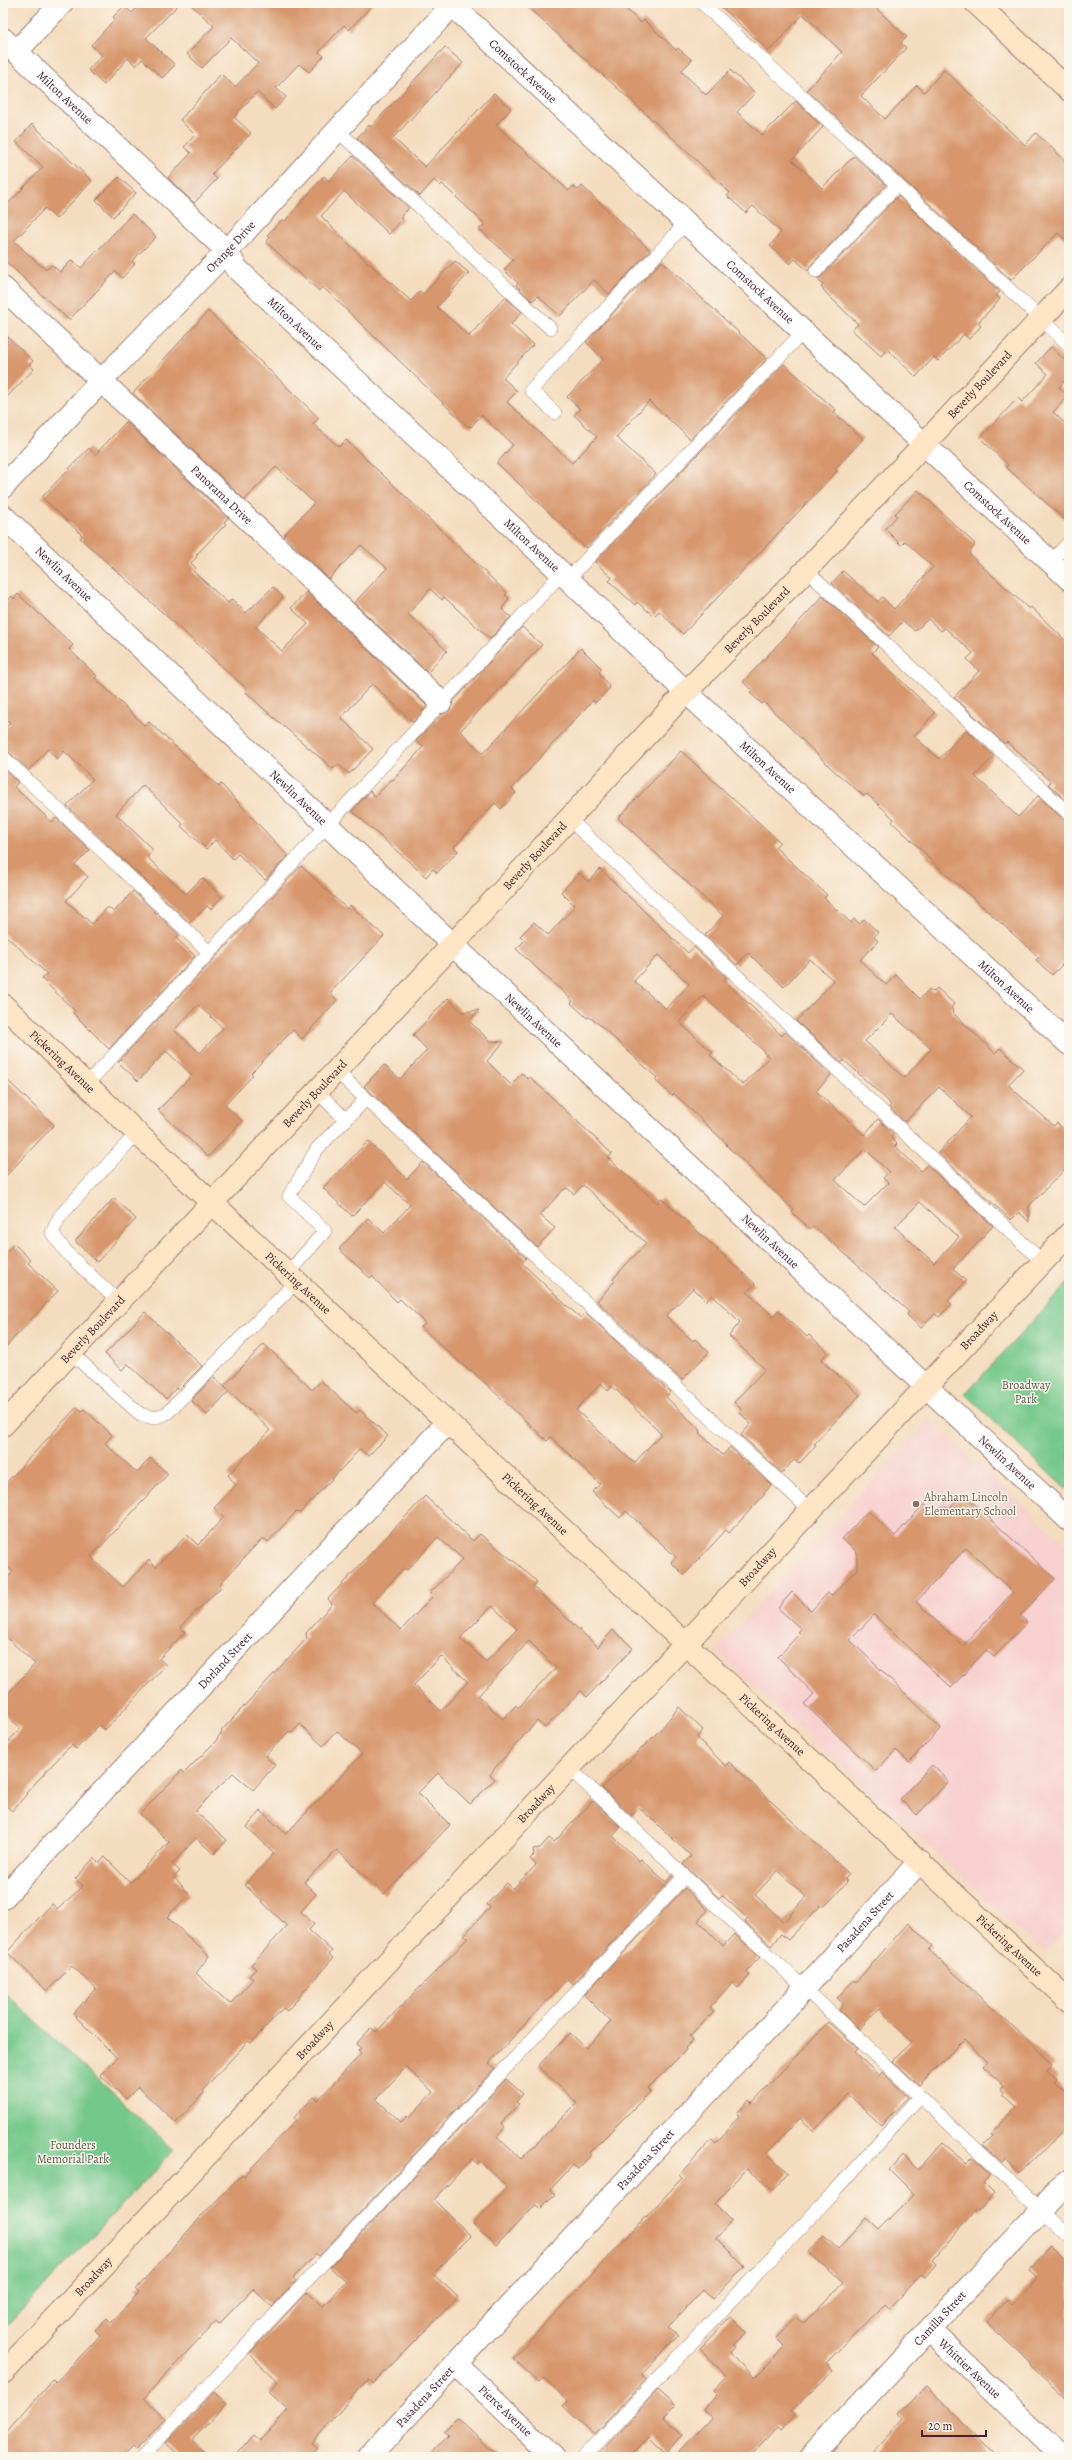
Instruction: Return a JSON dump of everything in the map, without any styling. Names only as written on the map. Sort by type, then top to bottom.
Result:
[{"type":"street","points":[[10,46],[62,3]]},
{"type":"street","points":[[976,3],[1069,90]]},
{"type":"street","name":"Orange Drive","points":[[3,487],[102,380],[227,251],[453,4]]},
{"type":"street","name":"Comstock Avenue","points":[[453,4],[1069,579]]},
{"type":"street","name":"Milton Avenue","points":[[10,46],[227,251],[236,268],[565,576],[686,692],[1069,1044]]},
{"type":"street","name":"Panorama Drive","points":[[3,288],[441,702]]},
{"type":"street","name":"Beverly Boulevard","points":[[3,1425],[336,1071],[686,692],[806,570],[1069,289]]},
{"type":"street","name":"Newlin Avenue","points":[[3,516],[453,945],[1069,1520]]},
{"type":"street","name":"Pickering Avenue","points":[[3,1005],[211,1203],[1069,2001]]},
{"type":"street","name":"Broadway","points":[[3,2373],[1069,1234]]},
{"type":"street","name":"Dorland Street","points":[[3,1898],[447,1423]]},
{"type":"street","name":"Pasadena Street","points":[[369,2457],[805,1988],[920,1861]]},
{"type":"street","name":"Camilla Street","points":[[810,2457],[1069,2180]]},
{"type":"street","name":"Whittier Avenue","points":[[929,2330],[1063,2457]]},
{"type":"street","name":"Pierce Avenue","points":[[456,2364],[554,2457]]},
{"type":"lane","points":[[702,3],[1069,345]]},
{"type":"lane","points":[[337,130],[550,328]]},
{"type":"lane","points":[[816,271],[897,185]]},
{"type":"lane","points":[[555,412],[531,390],[686,222]]},
{"type":"lane","points":[[86,1085],[441,702],[804,331]]},
{"type":"lane","points":[[1051,562],[1069,542]]},
{"type":"lane","points":[[806,570],[1069,814]]},
{"type":"lane","points":[[3,757],[210,952]]},
{"type":"lane","points":[[569,819],[1043,1262]]},
{"type":"lane","points":[[336,1071],[810,1510]]},
{"type":"lane","points":[[317,1091],[346,1120]]},
{"type":"lane","points":[[71,1353],[140,1414],[154,1418],[167,1413],[292,1278],[325,1231],[289,1196],[317,1149],[366,1099]]},
{"type":"lane","points":[[119,1302],[68,1254],[52,1233],[60,1216],[137,1133]]},
{"type":"lane","points":[[569,1768],[1069,2236]]},
{"type":"lane","points":[[142,2457],[685,1876]]},
{"type":"lane","points":[[584,2457],[835,2191],[920,2096]]},
{"type":"shaded area","points":[[929,1419],[1069,1548],[1069,1927],[1044,1953],[716,1651]]},
{"type":"green space","name":"Broadway Park","points":[[1069,1282],[1069,1487],[1067,1490],[965,1394]]},
{"type":"green space","name":"Founders Memorial Park","points":[[3,1991],[174,2150],[3,2330]]},
{"type":"building","points":[[141,3],[180,3],[146,38],[175,65],[162,78],[142,59],[136,66],[128,58],[104,85],[88,70],[102,55],[91,45],[115,19],[113,17],[124,6],[132,13]]},
{"type":"building","points":[[189,3],[374,3],[349,30],[344,25],[319,52],[324,56],[309,72],[299,64],[276,88],[286,97],[275,109],[257,92],[234,117],[251,133],[212,174],[217,179],[194,203],[168,178],[191,153],[184,147],[195,135],[180,120],[221,74],[235,87],[258,63],[231,38],[202,68],[187,54],[214,26]]},
{"type":"building","points":[[523,3],[620,3],[641,23],[644,20],[676,50],[678,48],[692,60],[681,71],[706,95],[730,70],[755,93],[737,112],[762,135],[796,101],[823,127],[792,160],[822,188],[854,156],[886,185],[810,266],[808,271],[795,259],[790,264],[770,246],[781,232],[753,206],[746,213],[727,196],[730,193],[686,150]]},
{"type":"building","points":[[717,3],[870,3],[907,37],[901,43],[906,48],[861,96],[885,119],[917,85],[924,92],[944,70],[1025,145],[1036,133],[1069,164],[1069,243],[1058,233],[1011,280],[807,90],[842,52],[803,14],[769,51]]},
{"type":"building","points":[[445,47],[463,63],[393,138],[425,167],[494,93],[511,109],[496,125],[569,191],[573,186],[578,190],[582,186],[650,250],[609,294],[594,280],[560,316],[538,296],[532,301],[516,285],[518,283],[504,270],[513,260],[479,229],[485,224],[442,184],[440,186],[434,180],[420,196],[357,138],[369,125],[371,127]]},
{"type":"building","points":[[32,124],[92,181],[56,219],[45,208],[14,241],[40,265],[47,269],[52,265],[60,272],[72,260],[81,268],[132,214],[156,237],[132,261],[135,264],[122,278],[116,271],[69,320],[3,259],[3,209],[43,167],[16,142]]},
{"type":"building","points":[[353,156],[409,208],[400,217],[403,219],[389,234],[344,191],[321,216],[361,256],[411,301],[420,291],[423,294],[455,261],[469,273],[437,307],[469,336],[505,297],[522,312],[511,324],[533,345],[503,378],[517,391],[507,402],[572,463],[597,437],[574,415],[580,409],[567,397],[603,359],[586,342],[662,261],[767,359],[690,439],[649,401],[616,437],[656,474],[586,548],[497,463],[513,445],[481,415],[471,427],[466,425],[327,291],[322,287],[319,291],[266,242],[271,237],[267,235],[280,222],[283,220],[285,221],[324,176],[329,181]]},
{"type":"building","points":[[119,177],[136,193],[113,217],[96,200]]},
{"type":"building","points":[[898,196],[1000,292],[996,295],[1000,299],[978,323],[981,326],[969,339],[964,334],[938,361],[934,357],[916,377],[887,349],[881,356],[852,330],[858,324],[828,295],[821,287],[823,285],[817,279],[822,276]]},
{"type":"building","points":[[208,311],[319,418],[313,424],[339,447],[346,440],[507,593],[505,595],[509,598],[502,609],[511,617],[490,639],[444,597],[442,600],[430,589],[408,614],[447,651],[428,672],[354,603],[387,568],[361,545],[329,579],[284,535],[314,503],[276,467],[245,500],[133,393]]},
{"type":"building","points":[[3,332],[33,361],[29,365],[34,369],[3,401]]},
{"type":"building","points":[[1051,347],[1069,364],[1069,376],[1059,387],[1068,396],[1053,412],[1069,427],[1069,523],[1006,467],[1008,465],[980,438],[1018,398],[1022,402],[1048,374],[1036,363]]},
{"type":"building","points":[[784,364],[836,410],[834,412],[863,439],[835,469],[837,471],[683,634],[659,611],[654,616],[637,602],[635,605],[609,581],[612,578],[595,562]]},
{"type":"building","points":[[126,422],[228,518],[224,522],[226,524],[196,555],[197,557],[191,563],[196,568],[193,571],[228,603],[232,599],[246,613],[273,587],[283,597],[256,627],[282,651],[308,624],[291,608],[306,592],[427,706],[413,722],[372,684],[341,718],[373,749],[349,774],[338,764],[333,769],[265,710],[245,691],[247,689],[80,538],[82,535],[42,497],[89,448],[95,455]]},
{"type":"building","points":[[918,490],[975,544],[969,554],[1029,609],[1031,607],[1069,644],[1069,803],[1048,784],[1051,782],[1007,742],[1005,744],[954,697],[979,671],[967,659],[973,653],[945,628],[941,631],[928,619],[915,631],[903,621],[889,636],[832,583],[843,571],[878,602],[882,597],[894,609],[933,567],[905,541],[901,545],[885,529],[897,516],[895,514]]},
{"type":"building","points":[[18,594],[73,645],[69,649],[97,676],[95,678],[145,726],[149,722],[219,787],[221,784],[288,856],[265,880],[238,854],[233,859],[215,840],[206,849],[181,826],[183,824],[143,785],[116,814],[153,850],[147,857],[186,894],[202,878],[222,897],[211,909],[207,906],[190,923],[67,806],[93,779],[64,751],[57,759],[48,749],[29,770],[8,751],[3,749],[3,730],[10,723],[3,716],[3,606],[12,596],[14,599]]},
{"type":"building","points":[[823,596],[878,647],[872,653],[935,713],[914,736],[939,759],[966,730],[994,756],[975,776],[1018,817],[1038,796],[1064,820],[1069,822],[1069,958],[1052,975],[1036,960],[1039,957],[926,856],[927,855],[892,822],[894,819],[867,794],[864,796],[833,770],[764,702],[762,704],[750,693],[752,690],[743,682]]},
{"type":"building","points":[[522,627],[542,645],[460,731],[483,753],[581,648],[602,669],[599,672],[610,688],[595,703],[593,700],[535,763],[512,789],[516,793],[501,809],[495,803],[454,847],[458,851],[437,873],[433,869],[426,877],[352,811],[370,791],[375,797],[392,779],[393,780],[423,747],[416,741],[442,714],[450,710],[453,702]]},
{"type":"building","points":[[681,751],[780,842],[775,847],[827,895],[824,898],[851,923],[854,919],[860,924],[864,919],[878,932],[874,937],[878,941],[860,960],[886,985],[896,975],[920,999],[929,989],[933,992],[937,988],[954,1004],[951,1008],[953,1011],[952,1012],[995,1053],[1000,1048],[1023,1069],[1008,1085],[1054,1126],[1057,1123],[1069,1134],[1069,1165],[1029,1206],[1029,1222],[1019,1212],[1011,1220],[938,1153],[971,1117],[939,1087],[905,1122],[889,1107],[891,1105],[887,1100],[844,1060],[842,1063],[796,1021],[834,981],[810,959],[784,987],[748,953],[737,965],[705,935],[723,916],[618,818]],"holes":[[[892,1014],[931,1049],[904,1078],[865,1041]]]},
{"type":"building","points":[[3,768],[18,782],[14,787],[52,822],[56,818],[90,850],[75,865],[88,877],[66,901],[92,924],[108,907],[114,912],[133,891],[179,935],[176,938],[195,956],[109,1049],[73,1013],[75,1011],[42,979],[47,974],[3,933]]},
{"type":"building","points":[[301,866],[347,909],[350,905],[384,936],[330,993],[337,1000],[302,1039],[293,1030],[251,1073],[253,1075],[225,1105],[242,1121],[208,1157],[158,1110],[192,1075],[166,1051],[138,1081],[118,1062]],"holes":[[[198,1005],[223,1028],[200,1053],[174,1030]]]},
{"type":"building","points":[[600,869],[688,953],[694,947],[726,977],[724,980],[782,1036],[785,1032],[831,1075],[816,1091],[864,1135],[878,1119],[894,1134],[891,1138],[897,1144],[895,1146],[921,1171],[927,1165],[993,1226],[953,1269],[966,1281],[948,1301],[952,1304],[939,1317],[935,1314],[921,1328],[907,1315],[909,1312],[822,1233],[813,1226],[810,1229],[792,1212],[794,1210],[726,1145],[727,1144],[674,1094],[672,1096],[655,1080],[657,1078],[600,1025],[589,1017],[587,1018],[571,1003],[573,1001],[516,949],[525,940],[520,936],[534,922],[548,935],[575,906],[561,892],[579,873],[588,882]],"holes":[[[658,955],[689,984],[666,1009],[634,981]],[[703,996],[769,1057],[743,1085],[710,1055],[713,1053],[679,1022]],[[865,1149],[889,1172],[883,1178],[888,1183],[864,1207],[835,1180]],[[920,1202],[959,1237],[934,1263],[895,1227]]]},
{"type":"building","points":[[448,998],[462,1012],[479,1010],[469,1021],[490,1041],[504,1042],[487,1061],[511,1085],[522,1073],[528,1079],[530,1077],[612,1154],[608,1158],[657,1203],[661,1198],[755,1284],[747,1292],[773,1316],[778,1310],[807,1337],[809,1335],[828,1352],[821,1360],[860,1395],[814,1444],[816,1445],[799,1464],[794,1460],[782,1473],[741,1435],[751,1424],[739,1412],[741,1409],[734,1402],[765,1369],[729,1336],[740,1322],[712,1295],[706,1301],[693,1288],[666,1316],[693,1341],[695,1339],[709,1352],[682,1380],[597,1301],[615,1281],[613,1279],[646,1243],[583,1185],[574,1194],[567,1188],[563,1190],[540,1215],[555,1228],[537,1247],[364,1086],[384,1065],[400,1079],[427,1050],[413,1035]]},
{"type":"building","points":[[3,1076],[54,1125],[3,1179]]},
{"type":"building","points":[[368,1141],[407,1179],[423,1162],[526,1258],[522,1263],[567,1306],[581,1318],[586,1313],[670,1392],[666,1397],[701,1431],[699,1433],[723,1455],[730,1447],[771,1485],[764,1493],[765,1494],[729,1533],[726,1530],[684,1575],[671,1562],[676,1557],[626,1511],[620,1518],[592,1492],[600,1484],[551,1437],[547,1441],[471,1370],[469,1371],[421,1327],[426,1323],[400,1299],[397,1302],[372,1276],[370,1278],[339,1249],[368,1218],[384,1233],[410,1205],[385,1182],[352,1216],[323,1188]],"holes":[[[601,1383],[608,1391],[612,1386],[661,1434],[634,1463],[576,1410]]]},
{"type":"building","points":[[114,1198],[136,1219],[97,1262],[75,1241]]},
{"type":"building","points":[[14,1244],[31,1260],[28,1263],[58,1291],[3,1350],[3,1256]]},
{"type":"building","points":[[145,1312],[202,1366],[178,1390],[176,1388],[166,1399],[128,1364],[122,1370],[105,1354]]},
{"type":"building","points":[[264,1344],[312,1390],[321,1381],[356,1413],[360,1410],[388,1436],[368,1456],[360,1449],[300,1513],[296,1512],[268,1542],[264,1538],[255,1546],[219,1585],[221,1587],[180,1627],[185,1632],[159,1659],[166,1665],[105,1730],[99,1725],[76,1749],[72,1745],[66,1750],[26,1793],[27,1794],[12,1811],[3,1803],[3,1747],[21,1728],[3,1713],[3,1699],[35,1664],[3,1634],[3,1582],[13,1572],[3,1563],[3,1486],[77,1407],[82,1411],[84,1409],[112,1435],[105,1443],[137,1473],[150,1458],[168,1474],[91,1557],[123,1587],[149,1560],[156,1567],[187,1535],[198,1545],[224,1517],[214,1508],[236,1485],[228,1475],[270,1430],[224,1386]]},
{"type":"building","points":[[214,1377],[229,1391],[207,1415],[191,1400]]},
{"type":"building","points":[[425,1496],[473,1541],[480,1534],[521,1567],[537,1582],[533,1587],[598,1647],[613,1630],[633,1648],[587,1697],[581,1691],[545,1728],[537,1721],[494,1769],[490,1775],[495,1779],[470,1804],[438,1773],[418,1793],[450,1825],[384,1894],[337,1850],[304,1882],[316,1894],[301,1912],[314,1924],[309,1930],[332,1951],[329,1954],[333,1958],[287,2011],[283,2008],[251,2043],[248,2041],[202,2091],[204,2093],[176,2123],[138,2087],[126,2099],[100,2075],[117,2058],[73,2014],[96,1988],[72,1966],[47,1991],[7,1952],[52,1904],[58,1909],[83,1886],[75,1879],[94,1858],[99,1863],[105,1857],[130,1883],[169,1842],[140,1814],[182,1770],[184,1773],[215,1742],[222,1732],[221,1731],[307,1638],[306,1633],[332,1604],[328,1599]],"holes":[[[438,1537],[463,1559],[430,1593],[433,1596],[401,1630],[372,1603],[404,1568],[407,1570]],[[492,1606],[517,1629],[486,1662],[460,1638]],[[529,1641],[556,1668],[518,1708],[516,1705],[503,1719],[478,1696]],[[441,1656],[468,1682],[441,1711],[414,1685]],[[300,1724],[323,1746],[337,1731],[362,1754],[286,1834],[261,1811],[247,1827],[274,1853],[245,1885],[287,1926],[251,1965],[256,1969],[249,1976],[253,1979],[230,2004],[196,1973],[209,1956],[167,1917],[189,1894],[174,1877],[180,1871],[172,1864],[196,1838],[214,1854],[227,1840],[195,1811],[233,1773],[253,1790],[275,1765],[265,1756],[289,1731],[292,1733]]]},
{"type":"building","points":[[959,1498],[968,1498],[1055,1579],[1020,1616],[1027,1622],[994,1657],[986,1650],[951,1688],[874,1615],[850,1640],[941,1728],[909,1762],[896,1750],[876,1771],[804,1704],[814,1694],[778,1657],[800,1633],[798,1632],[801,1629],[778,1608],[792,1592],[811,1611],[828,1593],[831,1596],[857,1569],[857,1552],[842,1539],[868,1511],[895,1536],[924,1504],[933,1512],[945,1507],[950,1508]],"holes":[[[966,1548],[1013,1592],[963,1646],[916,1602]]]},
{"type":"building","points":[[679,1707],[703,1730],[697,1737],[701,1742],[726,1766],[729,1762],[849,1874],[845,1879],[847,1882],[829,1902],[823,1907],[821,1905],[788,1940],[781,1934],[771,1946],[745,1922],[748,1919],[722,1895],[719,1898],[683,1864],[691,1856],[639,1807],[632,1816],[602,1788],[661,1729]],"holes":[[[778,1870],[806,1897],[784,1922],[755,1895]]]},
{"type":"building","points":[[932,1765],[949,1781],[917,1815],[900,1799]]},
{"type":"building","points":[[593,1801],[621,1827],[613,1836],[639,1861],[641,1859],[666,1882],[672,1875],[673,1877],[573,1984],[567,1979],[489,2063],[495,2068],[319,2256],[316,2254],[293,2278],[296,2281],[272,2307],[253,2289],[219,2324],[216,2321],[144,2398],[166,2419],[136,2449],[133,2446],[122,2457],[3,2457],[3,2436],[53,2379],[56,2382],[96,2340],[100,2335],[95,2330],[107,2318],[111,2323],[139,2292],[136,2289],[197,2221],[242,2174],[244,2176],[296,2120],[294,2118],[299,2112],[314,2097],[318,2100],[361,2054],[358,2051],[361,2048],[356,2044],[371,2028],[376,2032],[468,1938],[464,1935],[490,1907],[487,1904],[507,1883],[513,1889],[536,1865],[530,1859],[534,1855],[533,1849],[540,1848],[549,1838],[554,1842]],"holes":[[[406,2067],[433,2092],[409,2118],[407,2116],[401,2122],[376,2099]]]},
{"type":"building","points":[[685,1888],[708,1910],[698,1921],[723,1946],[734,1934],[760,1957],[746,1972],[750,1975],[738,1988],[732,1983],[709,2008],[714,2012],[689,2036],[693,2040],[685,2048],[686,2050],[648,2088],[651,2091],[589,2153],[591,2155],[578,2169],[573,2165],[550,2190],[555,2194],[540,2209],[536,2205],[531,2209],[496,2246],[473,2224],[507,2187],[480,2161],[477,2164],[472,2159],[434,2200],[471,2236],[433,2274],[458,2297],[373,2384],[370,2380],[364,2384],[312,2443],[317,2447],[308,2457],[234,2457],[253,2435],[260,2441],[288,2410],[269,2392],[278,2382],[249,2354],[307,2292],[323,2306],[346,2282],[330,2267],[506,2079],[523,2094],[516,2102],[519,2104],[501,2123],[505,2127],[497,2137],[521,2159],[577,2103],[538,2066],[570,2033],[586,2048],[611,2022],[584,1995]]},
{"type":"building","points":[[908,1923],[933,1946],[929,1950],[1053,2064],[1048,2070],[1057,2078],[1054,2081],[1069,2094],[1069,2124],[1020,2174],[1006,2159],[1002,2162],[983,2145],[992,2136],[990,2134],[1016,2107],[1002,2094],[1003,2092],[1000,2089],[1003,2085],[983,2066],[987,2062],[964,2040],[919,2085],[893,2061],[911,2042],[879,2008],[859,2029],[839,2010],[843,2003],[837,1998],[854,1980],[856,1982]]},
{"type":"building","points":[[828,2022],[858,2049],[855,2052],[879,2076],[882,2072],[908,2097],[881,2125],[848,2094],[814,2131],[800,2118],[767,2153],[788,2173],[773,2191],[747,2169],[715,2204],[732,2221],[716,2238],[745,2267],[712,2299],[703,2290],[668,2327],[678,2336],[643,2373],[642,2375],[646,2379],[594,2435],[563,2406],[568,2401],[544,2378],[539,2383],[513,2358],[682,2178],[679,2175],[712,2139],[716,2143],[739,2116],[737,2113],[749,2100],[752,2103]]},
{"type":"building","points":[[942,2143],[966,2163],[972,2157],[991,2174],[983,2183],[994,2194],[979,2211],[977,2209],[932,2260],[936,2264],[925,2277],[922,2274],[889,2309],[884,2304],[826,2363],[833,2371],[790,2412],[795,2416],[782,2429],[779,2426],[750,2457],[674,2457],[712,2418],[703,2410],[717,2395],[713,2391],[726,2377],[700,2348],[731,2316],[747,2332],[733,2345],[735,2347],[730,2353],[754,2378],[785,2347],[776,2338],[796,2317],[804,2324],[843,2283],[809,2252],[824,2236],[838,2249],[866,2218],[879,2230],[914,2194],[890,2170],[903,2155],[918,2170]]},
{"type":"building","points":[[1051,2247],[1069,2264],[1069,2404],[1029,2366],[1030,2365],[1022,2355],[986,2322],[1007,2299],[1012,2304],[1037,2277],[1029,2270]]},
{"type":"building","points":[[926,2387],[998,2457],[870,2457],[904,2420],[899,2414]]},
{"type":"building","points":[[658,2390],[676,2406],[664,2418],[682,2435],[666,2453],[649,2436],[630,2457],[596,2457]]},
{"type":"building","points":[[214,2392],[227,2404],[192,2440],[210,2457],[181,2457],[166,2443]]},
{"type":"building","points":[[457,2418],[499,2457],[428,2457],[449,2435],[444,2431]]},
{"type":"place","name":"Abraham Lincoln Elementary School","points":[[916,1504]]}]
